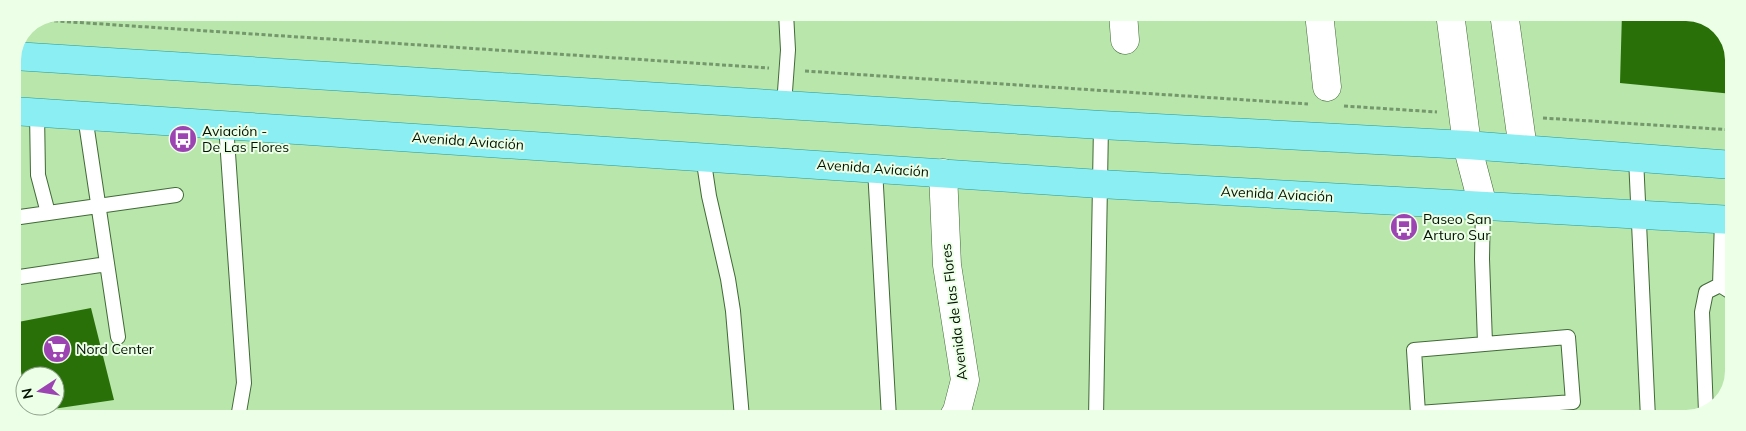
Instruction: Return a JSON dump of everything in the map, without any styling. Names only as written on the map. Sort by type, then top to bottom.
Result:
[{"type":"main road","points":[[22,56],[1100,125],[1467,145],[1725,165]]},
{"type":"main road","name":"Avenida Aviación","points":[[25,112],[1100,184],[1725,220]]},
{"type":"street","points":[[1124,21],[1125,40]]},
{"type":"street","points":[[1320,21],[1326,99]]},
{"type":"street","points":[[1451,21],[1467,145],[1483,206]]},
{"type":"street","points":[[1505,21],[1523,149]]},
{"type":"street","name":"Avenida de las Flores","points":[[943,173],[947,265],[964,380],[957,410]]},
{"type":"lane","points":[[784,105],[788,50],[786,21]]},
{"type":"lane","points":[[25,112],[48,213]]},
{"type":"lane","points":[[85,116],[118,338]]},
{"type":"lane","points":[[226,125],[244,383],[239,410]]},
{"type":"lane","points":[[1096,410],[1100,125]]},
{"type":"lane","points":[[703,156],[709,196],[728,279],[733,311],[741,410]]},
{"type":"lane","points":[[1636,158],[1640,280],[1648,410]]},
{"type":"lane","points":[[875,169],[889,410]]},
{"type":"lane","points":[[21,217],[176,195]]},
{"type":"lane","points":[[1483,206],[1482,259],[1485,343]]},
{"type":"lane","points":[[1720,285],[1725,244]]},
{"type":"lane","points":[[21,277],[107,264]]},
{"type":"lane","points":[[1720,285],[1725,288]]},
{"type":"lane","points":[[1706,404],[1702,312],[1706,292],[1720,285]]},
{"type":"lane","points":[[1418,410],[1414,350],[1568,337],[1573,402],[1460,410]]},
{"type":"path","points":[[59,21],[772,68]]},
{"type":"path","points":[[802,70],[1326,99],[1443,112]]},
{"type":"path","points":[[1542,118],[1725,129]]},
{"type":"building","points":[[1622,21],[1693,22],[1710,29],[1722,45],[1725,58],[1725,93],[1620,83]]},
{"type":"building","name":"Nord Center","points":[[91,308],[114,400],[65,407],[65,366],[21,366],[21,321]]},
{"type":"place","name":"Aviación - De Las Flores","points":[[183,139]]},
{"type":"place","name":"Paseo San Arturo Sur","points":[[1404,227]]},
{"type":"place","name":"Nord Center","points":[[57,349]]}]
